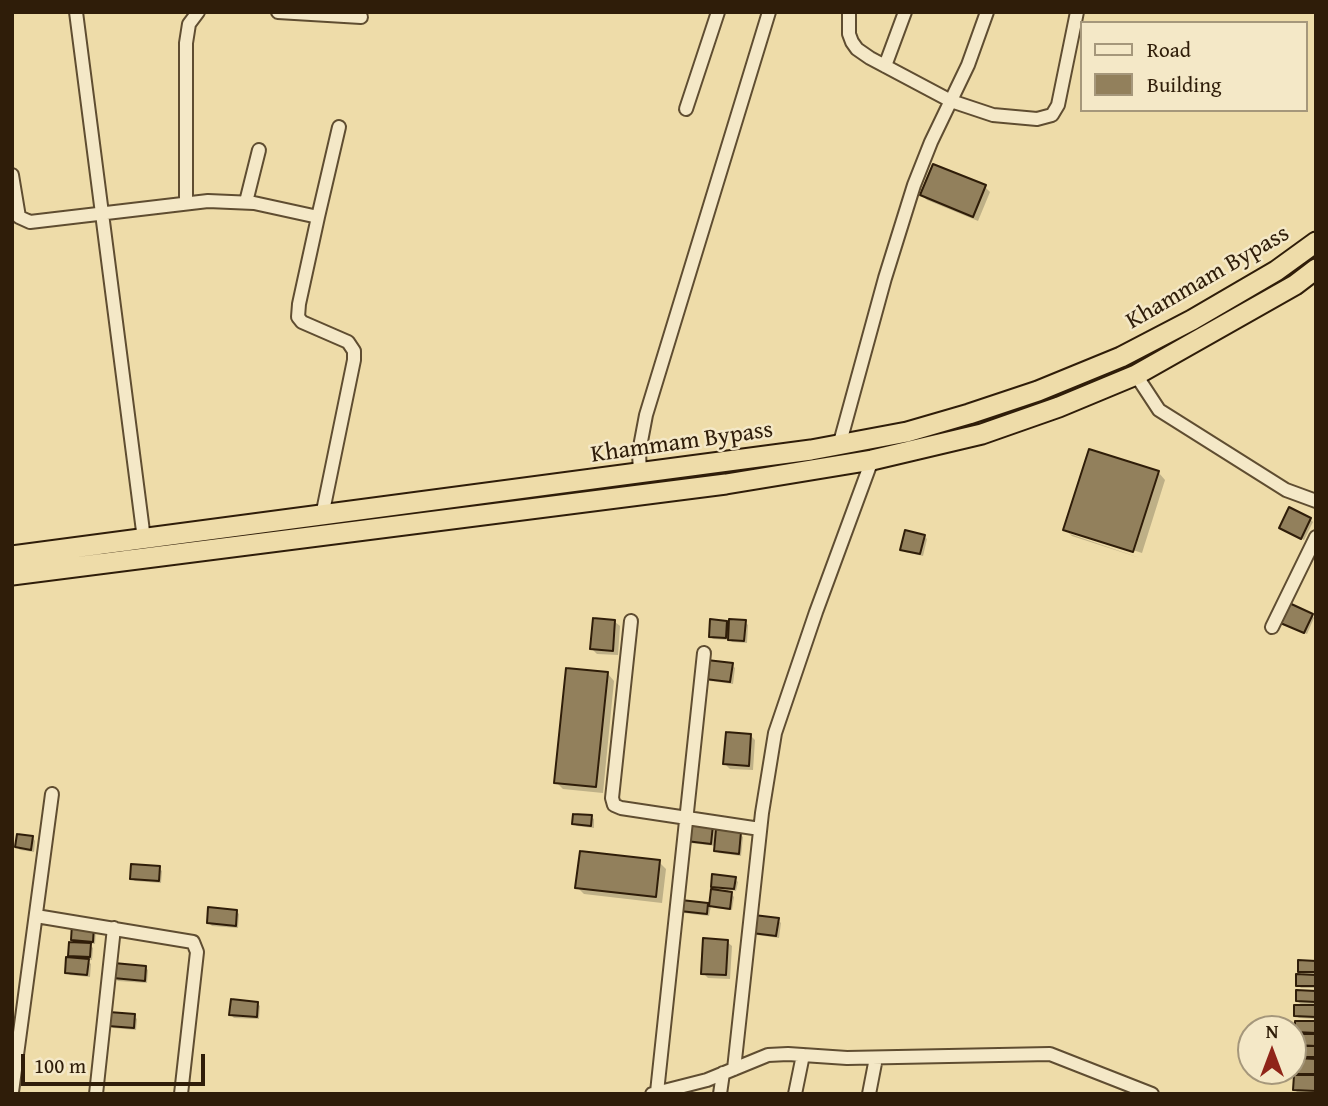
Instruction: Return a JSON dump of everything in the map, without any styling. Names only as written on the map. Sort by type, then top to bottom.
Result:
[{"type":"highway","name":"Khammam Bypass","points":[[145,548],[322,516],[839,446],[907,432],[1038,390],[1121,357],[1276,271],[1316,242]]},
{"type":"highway","name":"Khammam Bypass","points":[[18,565],[145,548],[715,485],[872,460],[982,434],[1059,407],[1136,375],[1295,285],[1316,269]]},
{"type":"highway","points":[[710,464],[715,485]]},
{"type":"street","points":[[76,12],[145,548]]},
{"type":"street","points":[[187,203],[186,43],[189,24],[198,12]]},
{"type":"street","points":[[278,12],[361,17]]},
{"type":"street","points":[[686,109],[718,12]]},
{"type":"street","points":[[640,473],[640,445],[646,415],[769,12]]},
{"type":"street","points":[[849,12],[849,34],[852,42],[857,49],[885,66],[951,101],[993,115],[1037,119],[1052,115],[1058,105],[1077,12]]},
{"type":"street","points":[[885,66],[905,12]]},
{"type":"street","points":[[839,446],[885,278],[914,185],[968,65],[987,12]]},
{"type":"street","points":[[322,516],[354,352],[348,342],[302,322],[298,317],[339,127]]},
{"type":"street","points":[[246,202],[258,150]]},
{"type":"street","points":[[12,174],[17,211],[22,220],[34,222],[208,201],[246,202],[318,217]]},
{"type":"street","points":[[1136,375],[1159,410],[1286,490],[1316,501]]},
{"type":"street","points":[[720,1094],[729,1071],[775,733],[872,460]]},
{"type":"street","points":[[1272,627],[1316,537]]},
{"type":"street","points":[[631,621],[613,802],[621,808],[760,829]]},
{"type":"street","points":[[704,653],[655,1093],[707,1080],[768,1055],[876,1058],[1049,1054],[1152,1094]]},
{"type":"street","points":[[12,1092],[51,794]]},
{"type":"street","points":[[36,916],[188,939],[195,944],[197,952],[181,1094]]},
{"type":"street","points":[[96,1094],[114,928]]},
{"type":"street","points":[[795,1094],[803,1055]]},
{"type":"street","points":[[869,1094],[876,1058]]},
{"type":"building","points":[[933,164],[986,185],[973,217],[920,195]]},
{"type":"building","points":[[1089,449],[1159,471],[1133,552],[1063,530]]},
{"type":"building","points":[[1289,507],[1311,518],[1301,539],[1279,528]]},
{"type":"building","points":[[905,530],[925,535],[920,554],[900,550]]},
{"type":"building","points":[[1287,602],[1313,614],[1304,633],[1278,622]]},
{"type":"building","points":[[593,618],[615,620],[613,651],[590,649]]},
{"type":"building","points":[[710,619],[727,621],[726,638],[709,637]]},
{"type":"building","points":[[729,619],[746,620],[744,641],[728,640]]},
{"type":"building","points":[[707,660],[733,663],[730,682],[705,679]]},
{"type":"building","points":[[566,668],[608,672],[596,787],[554,783]]},
{"type":"building","points":[[726,732],[751,734],[749,766],[723,764]]},
{"type":"building","points":[[573,814],[592,815],[591,826],[572,824]]},
{"type":"building","points":[[688,822],[713,825],[711,844],[686,841]]},
{"type":"building","points":[[716,829],[741,832],[739,854],[714,851]]},
{"type":"building","points":[[17,834],[33,836],[31,850],[15,847]]},
{"type":"building","points":[[580,851],[660,860],[656,897],[575,888]]},
{"type":"building","points":[[131,864],[160,866],[159,881],[130,879]]},
{"type":"building","points":[[712,874],[736,877],[734,889],[711,887]]},
{"type":"building","points":[[711,889],[732,892],[730,909],[709,906]]},
{"type":"building","points":[[681,900],[708,903],[707,914],[680,911]]},
{"type":"building","points":[[208,907],[237,910],[236,926],[207,923]]},
{"type":"building","points":[[754,915],[779,918],[776,936],[752,933]]},
{"type":"building","points":[[72,924],[94,926],[93,942],[71,940]]},
{"type":"building","points":[[703,938],[728,940],[726,975],[701,974]]},
{"type":"building","points":[[69,942],[91,943],[90,957],[68,956]]},
{"type":"building","points":[[66,957],[89,959],[87,975],[65,973]]},
{"type":"building","points":[[1298,960],[1316,961],[1316,972],[1298,972]]},
{"type":"building","points":[[114,963],[146,966],[145,981],[113,978]]},
{"type":"building","points":[[1296,974],[1316,975],[1316,986],[1296,986]]},
{"type":"building","points":[[1296,990],[1316,991],[1316,1002],[1296,1001]]},
{"type":"building","points":[[231,999],[258,1002],[257,1017],[229,1015]]},
{"type":"building","points":[[1294,1005],[1316,1005],[1316,1017],[1294,1015]]},
{"type":"building","points":[[109,1012],[135,1014],[134,1028],[108,1026]]},
{"type":"building","points":[[1307,1021],[1316,1021],[1316,1033],[1307,1033]]},
{"type":"building","points":[[1307,1034],[1316,1034],[1316,1046],[1307,1046]]},
{"type":"building","points":[[1307,1046],[1316,1046],[1316,1057],[1307,1057]]},
{"type":"building","points":[[1307,1059],[1316,1059],[1316,1074],[1307,1074]]},
{"type":"building","points":[[1307,1075],[1316,1075],[1316,1091],[1293,1090],[1293,1085],[1307,1085]]}]
